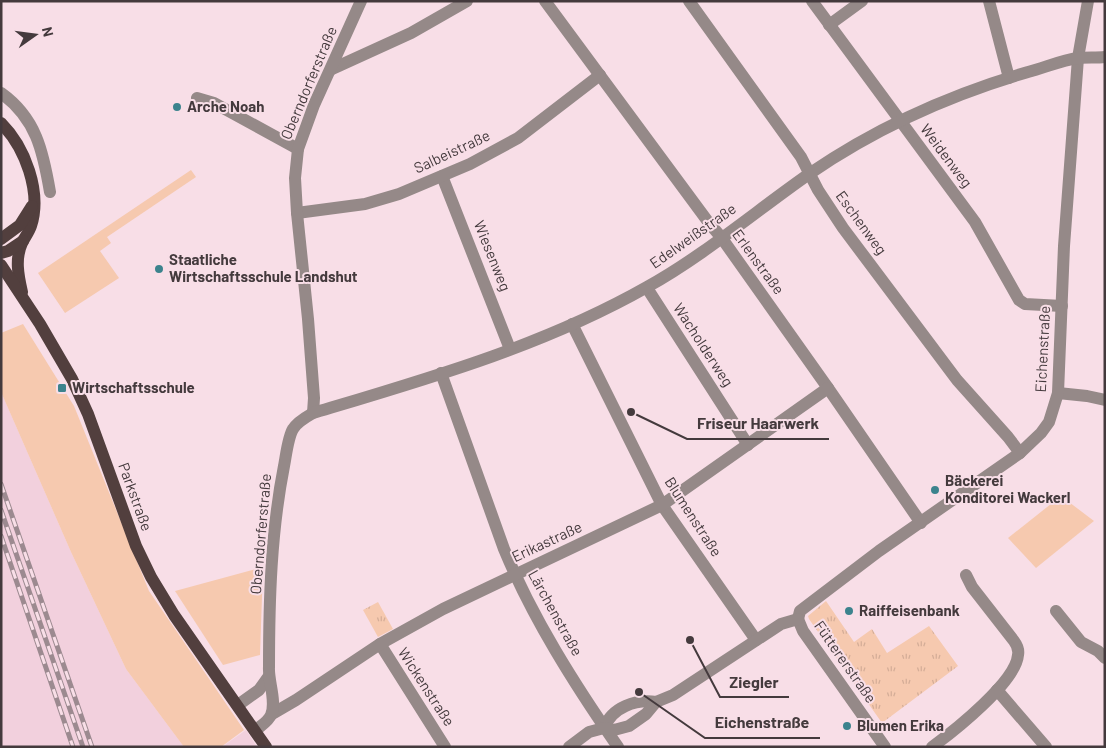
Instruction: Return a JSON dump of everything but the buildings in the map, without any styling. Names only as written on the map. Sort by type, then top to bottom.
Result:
[{"type":"main road","points":[[1,123],[11,133],[26,160],[32,184],[34,215],[23,242],[18,262],[18,275],[24,301]]},
{"type":"main road","points":[[1,238],[20,225],[33,204]]},
{"type":"main road","points":[[1,252],[8,251],[23,242]]},
{"type":"main road","name":"Parkstraße","points":[[1,265],[40,324],[83,401],[136,546],[151,578],[174,615],[238,705],[254,731]]},
{"type":"main road","points":[[254,731],[266,747]]},
{"type":"street","name":"Oberndorferstraße","points":[[272,714],[272,693],[268,676],[273,552],[280,487],[292,429],[313,412],[314,398],[297,213],[295,178],[298,149],[314,105],[332,69],[361,1]]},
{"type":"street","points":[[332,69],[411,33],[467,1]]},
{"type":"street","name":"Erlenstraße","points":[[545,1],[721,237],[921,523]]},
{"type":"street","name":"Eschenweg","points":[[688,1],[800,158],[843,228],[931,347],[966,391],[1008,437],[1020,454]]},
{"type":"street","name":"Weidenweg","points":[[812,1],[975,222],[1019,300],[1025,304],[1062,306]]},
{"type":"street","points":[[829,25],[862,1]]},
{"type":"street","points":[[989,1],[1009,78]]},
{"type":"street","name":"Eichenstraße","points":[[568,747],[589,732],[604,728],[614,730],[629,726],[646,714],[656,702],[672,695],[781,624],[798,619],[800,611],[854,569],[1020,454],[1049,422],[1058,393],[1064,246],[1078,58],[1088,1]]},
{"type":"street","name":"Edelweißstraße","points":[[313,412],[441,373],[510,349],[572,324],[647,288],[857,142],[899,120],[952,97],[1009,78],[1078,58],[1105,57]]},
{"type":"street","name":"Salbeistraße","points":[[297,213],[365,204],[399,194],[470,164],[518,138],[600,75]]},
{"type":"street","points":[[1,92],[22,112],[38,138],[45,161],[50,192]]},
{"type":"street","points":[[197,98],[214,103],[298,149]]},
{"type":"street","name":"Wiesenweg","points":[[442,176],[510,349]]},
{"type":"street","name":"Wacholderweg","points":[[647,288],[748,446]]},
{"type":"street","name":"Blumenstraße","points":[[572,324],[662,505],[756,640]]},
{"type":"street","name":"Lärchenstraße","points":[[441,373],[515,575],[560,657],[618,747]]},
{"type":"street","name":"Erikastraße","points":[[272,714],[380,644],[445,608],[662,505],[828,388]]},
{"type":"street","points":[[1058,393],[1105,400]]},
{"type":"street","points":[[932,747],[970,718],[997,690],[1016,663],[1019,654],[1014,641],[972,587],[966,575]]},
{"type":"street","points":[[1056,611],[1081,642],[1098,651],[1105,658]]},
{"type":"street","name":"Füttererstraße","points":[[798,619],[803,631],[885,747]]},
{"type":"street","name":"Wickenstraße","points":[[380,644],[445,747]]},
{"type":"street","points":[[238,705],[259,690],[268,676]]},
{"type":"street","points":[[997,690],[1046,747]]},
{"type":"street","name":"Eichenstraße","points":[[604,728],[607,720],[613,713],[629,704],[644,700],[656,702]]},
{"type":"street","points":[[254,731],[268,720],[272,714]]},
{"type":"shaded area","points":[[1,392],[71,552],[126,669],[184,747],[1,747]]},
{"type":"shaded area","points":[[246,730],[257,747],[222,747]]},
{"type":"green space","points":[[191,170],[196,177],[107,237],[111,243],[100,251],[119,278],[65,313],[38,273]]},
{"type":"green space","points":[[23,324],[74,406],[149,591],[244,730],[221,747],[184,747],[126,669],[71,552],[1,392],[1,333]]},
{"type":"green space","points":[[1061,496],[1094,521],[1036,568],[1008,538]]},
{"type":"green space","points":[[263,567],[260,655],[223,665],[175,591]]},
{"type":"green space","points":[[826,601],[854,642],[872,629],[887,653],[929,626],[958,666],[882,723],[809,619],[808,616]]},
{"type":"green space","points":[[378,602],[393,629],[378,637],[363,610]]},
{"type":"railway","points":[[1,484],[92,747]]},
{"type":"railway","points":[[1,510],[83,747]]},
{"type":"railway","points":[[1,536],[73,747]]},
{"type":"place","name":"Arche Noah","points":[[177,107]]},
{"type":"place","name":"Staatliche Wirtschaftsschule Landshut","points":[[159,269]]},
{"type":"place","name":"Wirtschaftsschule","points":[[62,388]]},
{"type":"place","name":"Friseur Haarwerk","points":[[631,412]]},
{"type":"place","name":"Bäckerei Konditorei Wackerl","points":[[935,490]]},
{"type":"place","name":"Raiffeisenbank","points":[[849,611]]},
{"type":"place","name":"Ziegler","points":[[690,640]]},
{"type":"place","name":"Eichenstraße","points":[[639,692]]},
{"type":"place","name":"Blumen Erika","points":[[847,726]]}]
